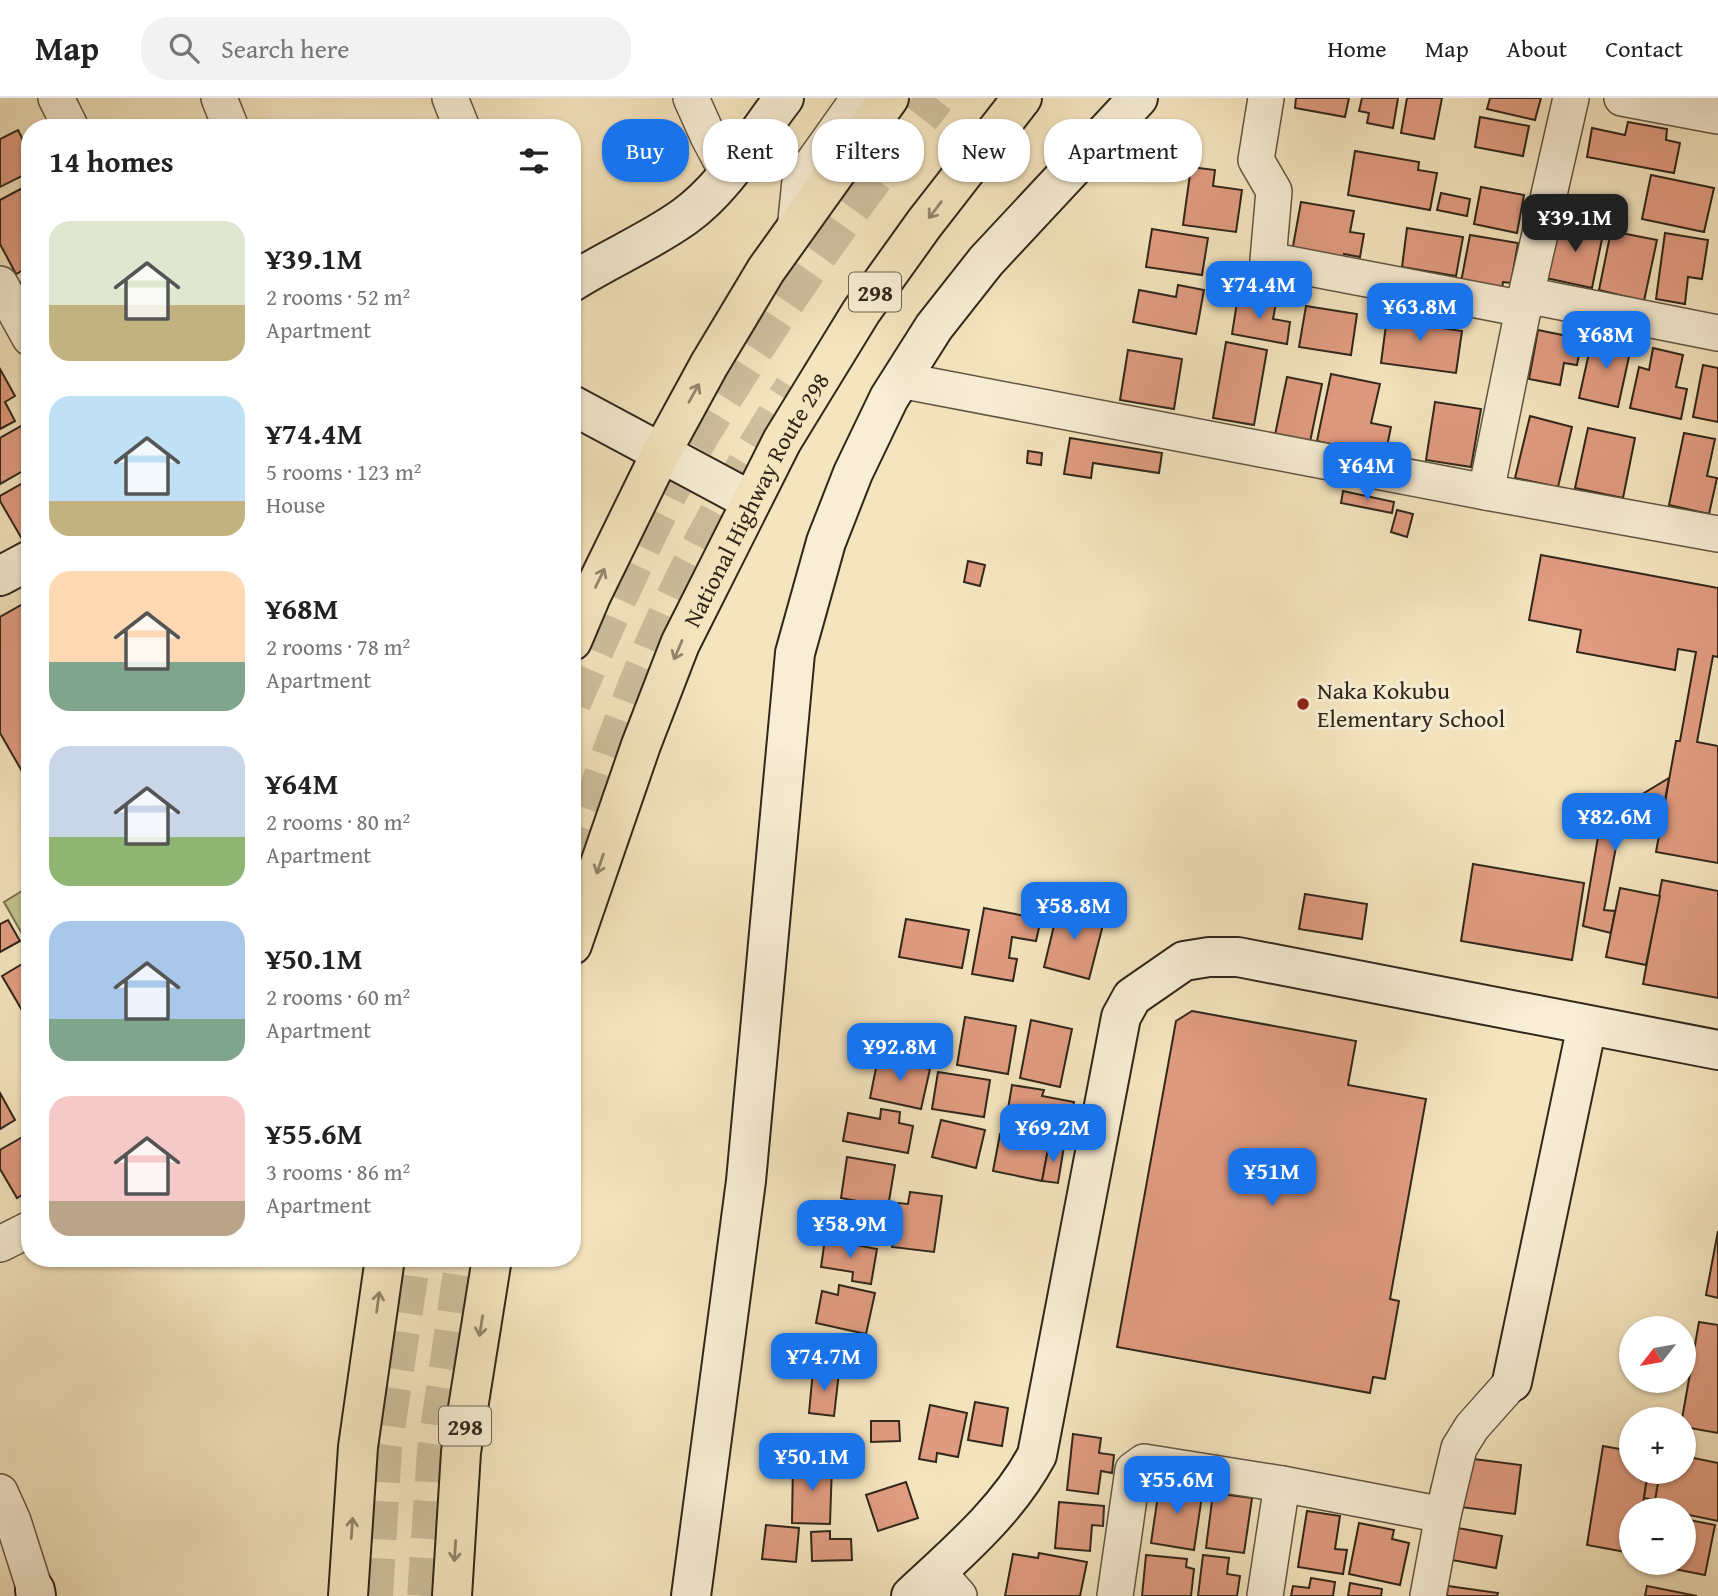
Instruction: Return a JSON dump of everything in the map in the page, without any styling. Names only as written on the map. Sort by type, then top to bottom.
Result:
[{"type":"highway","points":[[581,620],[661,453],[716,353],[766,270],[888,98]]},
{"type":"highway","name":"National Highway Route 298","points":[[581,919],[641,745],[681,644],[782,441],[861,312],[924,224],[1022,98]]},
{"type":"highway","points":[[348,1596],[358,1447],[384,1267]]},
{"type":"highway","name":"298","points":[[452,1596],[461,1452],[491,1267]]},
{"type":"street","points":[[56,98],[66,119]]},
{"type":"street","points":[[219,98],[228,119]]},
{"type":"street","points":[[450,98],[458,119]]},
{"type":"street","points":[[691,98],[703,125]]},
{"type":"street","points":[[769,119],[784,98]]},
{"type":"street","points":[[795,230],[800,181],[859,98]]},
{"type":"street","points":[[691,1596],[746,1181],[795,653],[831,530],[853,473],[889,398],[934,327],[986,261],[1138,98]]},
{"type":"street","points":[[1266,98],[1256,160],[1274,191],[1268,260],[1718,333]]},
{"type":"street","points":[[1486,492],[1571,98]]},
{"type":"street","points":[[1622,98],[1718,116]]},
{"type":"street","points":[[581,277],[683,218],[721,182]]},
{"type":"street","points":[[0,284],[21,322]]},
{"type":"street","points":[[900,380],[1718,534]]},
{"type":"street","points":[[581,410],[751,501]]},
{"type":"street","points":[[0,576],[21,565]]},
{"type":"street","points":[[936,1588],[1006,1503],[1037,1455],[1121,1017],[1132,997],[1184,961],[1209,957],[1237,957],[1718,1050]]},
{"type":"street","points":[[1428,1596],[1459,1448],[1472,1427],[1512,1382],[1587,1025]]},
{"type":"street","points":[[0,1244],[21,1234]]},
{"type":"street","points":[[1115,1596],[1133,1471],[1144,1462],[1283,1484],[1443,1515]]},
{"type":"street","points":[[1265,1596],[1283,1484]]},
{"type":"street","points":[[0,1492],[13,1521],[35,1593]]},
{"type":"green space","points":[[21,892],[21,932],[4,902]]},
{"type":"building","points":[[1296,98],[1349,98],[1345,117],[1295,108]]},
{"type":"building","points":[[1362,98],[1398,98],[1393,128],[1367,123],[1369,113],[1359,111]]},
{"type":"building","points":[[1407,98],[1442,98],[1434,139],[1401,133]]},
{"type":"building","points":[[1490,98],[1541,98],[1535,120],[1487,109]]},
{"type":"building","points":[[1480,117],[1529,126],[1523,156],[1475,147]]},
{"type":"building","points":[[1628,122],[1667,129],[1666,140],[1680,143],[1674,173],[1587,157],[1592,128],[1625,135]]},
{"type":"building","points":[[18,130],[21,136],[21,176],[0,187],[0,139]]},
{"type":"building","points":[[1355,151],[1419,162],[1418,170],[1437,173],[1430,210],[1348,195]]},
{"type":"building","points":[[1202,168],[1215,170],[1213,186],[1242,190],[1236,232],[1183,225],[1189,182],[1202,182]]},
{"type":"building","points":[[1651,175],[1714,188],[1704,232],[1642,219]]},
{"type":"building","points":[[1481,187],[1524,195],[1517,233],[1474,224]]},
{"type":"building","points":[[21,189],[21,271],[16,274],[0,244],[0,200]]},
{"type":"building","points":[[1441,193],[1470,199],[1467,216],[1437,210]]},
{"type":"building","points":[[1301,202],[1354,211],[1350,232],[1364,234],[1360,257],[1344,254],[1343,261],[1292,252]]},
{"type":"building","points":[[1558,220],[1604,229],[1592,288],[1546,278]]},
{"type":"building","points":[[1407,228],[1463,237],[1456,276],[1402,267]]},
{"type":"building","points":[[1152,229],[1208,238],[1202,275],[1146,267]]},
{"type":"building","points":[[1611,231],[1657,240],[1644,301],[1599,290]]},
{"type":"building","points":[[1665,233],[1708,240],[1702,279],[1688,277],[1685,304],[1656,299]]},
{"type":"building","points":[[1470,235],[1518,243],[1511,283],[1503,282],[1502,289],[1461,282]]},
{"type":"building","points":[[1178,285],[1204,290],[1196,334],[1133,322],[1139,290],[1176,297]]},
{"type":"building","points":[[1238,296],[1276,303],[1273,319],[1290,322],[1287,344],[1232,334]]},
{"type":"building","points":[[1306,306],[1357,314],[1351,355],[1299,347]]},
{"type":"building","points":[[1388,310],[1442,318],[1441,328],[1462,331],[1456,373],[1381,363]]},
{"type":"building","points":[[1538,330],[1582,339],[1577,365],[1564,363],[1560,385],[1529,379]]},
{"type":"building","points":[[1593,335],[1632,343],[1618,407],[1579,398]]},
{"type":"building","points":[[1226,342],[1267,350],[1254,425],[1213,418]]},
{"type":"building","points":[[1653,348],[1683,355],[1676,387],[1687,389],[1681,419],[1630,408],[1639,367],[1649,370]]},
{"type":"building","points":[[1128,350],[1182,359],[1174,409],[1120,400]]},
{"type":"building","points":[[1703,365],[1718,368],[1718,422],[1693,417]]},
{"type":"building","points":[[0,369],[15,396],[5,402],[15,421],[0,429]]},
{"type":"building","points":[[1331,374],[1380,384],[1371,423],[1391,427],[1385,456],[1317,441]]},
{"type":"building","points":[[1287,377],[1322,384],[1310,442],[1275,435]]},
{"type":"building","points":[[1435,402],[1481,409],[1471,467],[1426,460]]},
{"type":"building","points":[[1530,416],[1572,427],[1558,487],[1515,478]]},
{"type":"building","points":[[21,426],[21,472],[0,484],[0,438]]},
{"type":"building","points":[[1588,428],[1635,438],[1623,498],[1575,488]]},
{"type":"building","points":[[1684,433],[1715,439],[1707,476],[1717,478],[1709,514],[1669,505]]},
{"type":"building","points":[[1070,438],[1162,453],[1159,473],[1093,463],[1091,478],[1064,474]]},
{"type":"building","points":[[1028,451],[1042,453],[1041,465],[1027,463]]},
{"type":"building","points":[[21,484],[21,537],[0,501],[0,496]]},
{"type":"building","points":[[1343,491],[1394,502],[1392,513],[1341,503]]},
{"type":"building","points":[[1397,510],[1413,514],[1407,537],[1391,532]]},
{"type":"building","points":[[1541,555],[1718,588],[1718,657],[1713,656],[1697,742],[1718,746],[1718,863],[1656,852],[1676,741],[1680,741],[1696,652],[1678,649],[1675,670],[1577,652],[1581,630],[1529,620]]},
{"type":"building","points":[[968,561],[985,565],[980,586],[964,582]]},
{"type":"building","points":[[21,605],[21,770],[0,733],[0,617]]},
{"type":"building","points":[[1669,778],[1664,805],[1619,831],[1604,910],[1615,911],[1611,933],[1583,926],[1601,819]]},
{"type":"building","points":[[1473,864],[1584,883],[1572,960],[1461,941]]},
{"type":"building","points":[[1662,880],[1718,891],[1718,998],[1643,984]]},
{"type":"building","points":[[1620,888],[1660,896],[1646,965],[1606,957]]},
{"type":"building","points":[[1305,894],[1367,904],[1362,939],[1299,929]]},
{"type":"building","points":[[1059,905],[1105,917],[1089,979],[1044,967]]},
{"type":"building","points":[[984,908],[1041,919],[1036,941],[1012,937],[1009,958],[1017,959],[1013,981],[972,974]]},
{"type":"building","points":[[906,919],[969,930],[962,968],[899,957]]},
{"type":"building","points":[[8,920],[20,941],[0,952],[0,924]]},
{"type":"building","points":[[21,965],[21,1009],[2,976]]},
{"type":"building","points":[[1192,1011],[1356,1041],[1348,1085],[1426,1099],[1390,1299],[1399,1301],[1385,1379],[1373,1377],[1370,1393],[1117,1347],[1176,1021]]},
{"type":"building","points":[[965,1017],[1016,1026],[1008,1074],[957,1065]]},
{"type":"building","points":[[1031,1020],[1072,1029],[1060,1087],[1020,1078]]},
{"type":"building","points":[[878,1058],[930,1069],[921,1109],[870,1098]]},
{"type":"building","points":[[938,1072],[990,1080],[984,1117],[932,1109]]},
{"type":"building","points":[[1012,1085],[1044,1090],[1042,1096],[1074,1102],[1068,1138],[1005,1127]]},
{"type":"building","points":[[0,1093],[15,1120],[0,1129]]},
{"type":"building","points":[[881,1109],[900,1112],[899,1123],[913,1126],[908,1153],[843,1141],[848,1113],[880,1119]]},
{"type":"building","points":[[941,1120],[985,1130],[976,1168],[932,1157]]},
{"type":"building","points":[[1000,1134],[1049,1144],[1042,1181],[993,1171]]},
{"type":"building","points":[[21,1138],[21,1196],[17,1198],[0,1169],[0,1150]]},
{"type":"building","points":[[1049,1144],[1064,1146],[1058,1183],[1042,1181]]},
{"type":"building","points":[[847,1157],[895,1165],[888,1207],[841,1198]]},
{"type":"building","points":[[910,1192],[942,1196],[934,1252],[892,1247],[898,1203],[908,1204]]},
{"type":"building","points":[[831,1209],[882,1215],[879,1241],[828,1235]]},
{"type":"building","points":[[1718,1231],[1718,1298],[1706,1295]]},
{"type":"building","points":[[825,1239],[877,1249],[871,1284],[852,1281],[853,1272],[821,1267]]},
{"type":"building","points":[[839,1285],[875,1293],[866,1334],[816,1323],[822,1291],[838,1295]]},
{"type":"building","points":[[1699,1322],[1718,1325],[1718,1433],[1696,1429],[1696,1407],[1684,1407],[1687,1393],[1696,1393],[1696,1339]]},
{"type":"building","points":[[813,1370],[839,1372],[834,1416],[809,1413]]},
{"type":"building","points":[[975,1402],[1008,1408],[1002,1446],[968,1440]]},
{"type":"building","points":[[930,1405],[967,1413],[958,1457],[937,1453],[936,1462],[919,1459]]},
{"type":"building","points":[[871,1421],[899,1421],[900,1441],[871,1442]]},
{"type":"building","points":[[1073,1434],[1101,1438],[1099,1453],[1114,1455],[1112,1473],[1101,1471],[1098,1494],[1067,1490]]},
{"type":"building","points":[[1603,1446],[1619,1449],[1619,1484],[1646,1484],[1644,1498],[1619,1498],[1619,1551],[1587,1545]]},
{"type":"building","points":[[1466,1458],[1521,1465],[1515,1514],[1460,1507]]},
{"type":"building","points":[[1696,1458],[1718,1463],[1718,1521],[1696,1516],[1696,1498],[1655,1498],[1658,1484],[1696,1484]]},
{"type":"building","points":[[793,1463],[832,1464],[830,1524],[792,1523]]},
{"type":"building","points":[[906,1482],[918,1518],[878,1531],[866,1495]]},
{"type":"building","points":[[1160,1482],[1203,1489],[1194,1550],[1151,1543]]},
{"type":"building","points":[[1646,1484],[1658,1484],[1655,1498],[1644,1498]]},
{"type":"building","points":[[1213,1493],[1252,1498],[1244,1553],[1206,1548]]},
{"type":"building","points":[[1059,1502],[1104,1506],[1103,1526],[1092,1525],[1090,1551],[1055,1548]]},
{"type":"building","points":[[1307,1511],[1340,1516],[1335,1549],[1347,1550],[1343,1574],[1298,1567]]},
{"type":"building","points":[[1696,1521],[1715,1525],[1705,1575],[1696,1573]]},
{"type":"building","points":[[1359,1523],[1394,1530],[1392,1539],[1409,1543],[1400,1585],[1349,1574]]},
{"type":"building","points":[[766,1525],[799,1528],[796,1562],[762,1559]]},
{"type":"building","points":[[1458,1528],[1502,1536],[1496,1568],[1452,1560]]},
{"type":"building","points":[[830,1531],[830,1539],[851,1539],[852,1560],[812,1561],[811,1532]]},
{"type":"building","points":[[1039,1553],[1087,1562],[1080,1596],[1005,1596],[1013,1554],[1038,1558]]},
{"type":"building","points":[[1146,1555],[1187,1559],[1186,1567],[1194,1569],[1191,1596],[1142,1596]]},
{"type":"building","points":[[1203,1555],[1229,1558],[1227,1574],[1240,1576],[1237,1596],[1198,1596]]},
{"type":"building","points":[[1311,1578],[1335,1582],[1333,1596],[1291,1596],[1293,1586],[1309,1588]]},
{"type":"building","points":[[1350,1583],[1382,1589],[1381,1596],[1348,1596]]},
{"type":"building","points":[[1448,1586],[1498,1593],[1497,1596],[1447,1596]]},
{"type":"building","points":[[1647,1586],[1697,1596],[1645,1596]]},
{"type":"tunnel","points":[[581,682],[648,534],[700,436],[812,263],[936,98]]},
{"type":"tunnel","points":[[581,838],[630,702],[671,606],[728,496],[793,388]]},
{"type":"tunnel","points":[[374,1596],[383,1448],[411,1267]]},
{"type":"tunnel","points":[[426,1596],[436,1451],[463,1267]]},
{"type":"place","name":"Naka Kokubu Elementary School","points":[[1303,704]]}]
